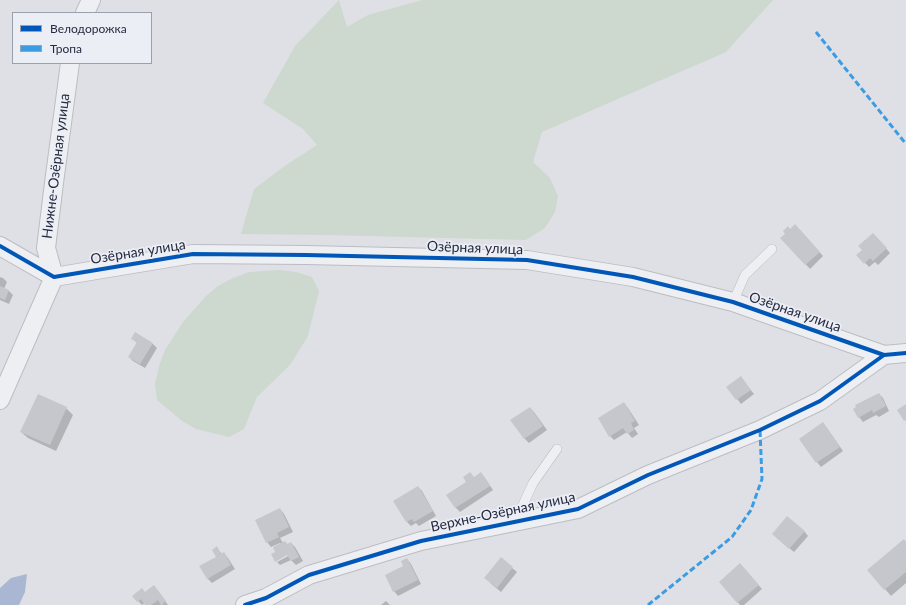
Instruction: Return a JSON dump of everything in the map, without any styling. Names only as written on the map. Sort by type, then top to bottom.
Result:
[{"type":"street","points":[[85,12],[91,0]]},
{"type":"street","name":"Нижне-Озёрная улица","points":[[54,277],[46,248],[70,64]]},
{"type":"street","points":[[0,246],[54,277],[0,400]]},
{"type":"street","name":"Озёрная улица","points":[[54,277],[194,254],[527,260],[633,277],[733,302],[884,355]]},
{"type":"street","points":[[884,355],[906,353]]},
{"type":"street","name":"Верхне-Озёрная улица","points":[[245,605],[266,598],[310,575],[421,541],[578,509],[648,474],[760,430],[820,402],[884,355]]},
{"type":"lane","points":[[733,302],[745,275],[772,249]]},
{"type":"lane","points":[[515,522],[532,483],[557,449]]},
{"type":"shaded area","points":[[339,0],[347,27],[368,15],[422,0],[773,0],[726,52],[542,132],[533,162],[550,178],[558,196],[555,212],[545,228],[526,240],[241,234],[254,189],[286,165],[317,145],[303,129],[263,103],[295,46]]},
{"type":"shaded area","points":[[280,270],[296,272],[312,277],[319,291],[308,336],[290,365],[257,397],[244,429],[229,437],[196,429],[182,421],[157,400],[155,384],[159,366],[165,350],[183,322],[206,296],[218,286],[249,272]]},
{"type":"water","points":[[27,574],[25,592],[19,605],[0,605],[0,588],[11,578]]},
{"type":"building","points":[[795,224],[820,252],[805,265],[780,238],[785,234],[783,231],[788,226],[790,229]]},
{"type":"building","points":[[873,233],[887,248],[873,261],[870,258],[864,264],[856,255],[862,250],[858,246]]},
{"type":"building","points":[[0,286],[9,290],[5,300],[0,298]]},
{"type":"building","points":[[135,332],[153,343],[140,364],[128,357],[137,342],[131,339]]},
{"type":"building","points":[[741,376],[751,390],[736,400],[726,387]]},
{"type":"building","points":[[879,393],[886,406],[873,413],[872,410],[858,418],[853,409],[856,407],[855,405]]},
{"type":"building","points":[[38,394],[67,407],[50,445],[20,432]]},
{"type":"building","points":[[624,402],[635,421],[631,423],[634,430],[627,434],[623,428],[609,437],[598,418]]},
{"type":"building","points":[[906,404],[906,420],[904,421],[897,410]]},
{"type":"building","points":[[530,407],[543,426],[524,439],[510,420]]},
{"type":"building","points":[[823,422],[840,447],[816,463],[799,439]]},
{"type":"building","points":[[470,472],[474,477],[481,472],[490,486],[455,508],[446,495],[466,482],[463,477]]},
{"type":"building","points":[[418,486],[433,511],[414,522],[412,519],[406,522],[393,501]]},
{"type":"building","points":[[280,508],[289,527],[277,533],[279,537],[266,543],[255,520]]},
{"type":"building","points":[[787,516],[805,531],[789,549],[772,534]]},
{"type":"building","points":[[904,539],[906,542],[906,572],[884,590],[867,570]]},
{"type":"building","points":[[285,541],[287,544],[291,542],[299,557],[291,561],[287,555],[275,562],[271,554],[275,552],[273,547]]},
{"type":"building","points":[[217,546],[221,554],[224,552],[231,565],[207,579],[199,566],[216,557],[212,550]]},
{"type":"building","points":[[501,557],[513,567],[497,588],[484,578]]},
{"type":"building","points":[[407,558],[418,580],[393,592],[385,575],[403,566],[401,561]]},
{"type":"building","points":[[740,563],[759,585],[737,603],[719,582]]},
{"type":"building","points":[[154,585],[166,601],[161,605],[158,600],[151,605],[145,605],[141,599],[137,602],[132,596],[142,588],[145,592]]},
{"type":"marked path","points":[[816,32],[906,144]]},
{"type":"marked path","points":[[648,605],[732,537],[751,510],[762,479],[760,430]]},
{"type":"cycle path","points":[[0,246],[54,277],[193,254],[527,260],[633,277],[733,302],[884,355],[906,353]]},
{"type":"cycle path","points":[[245,605],[266,598],[309,575],[421,541],[578,509],[648,475],[760,430],[820,401],[884,355]]}]
